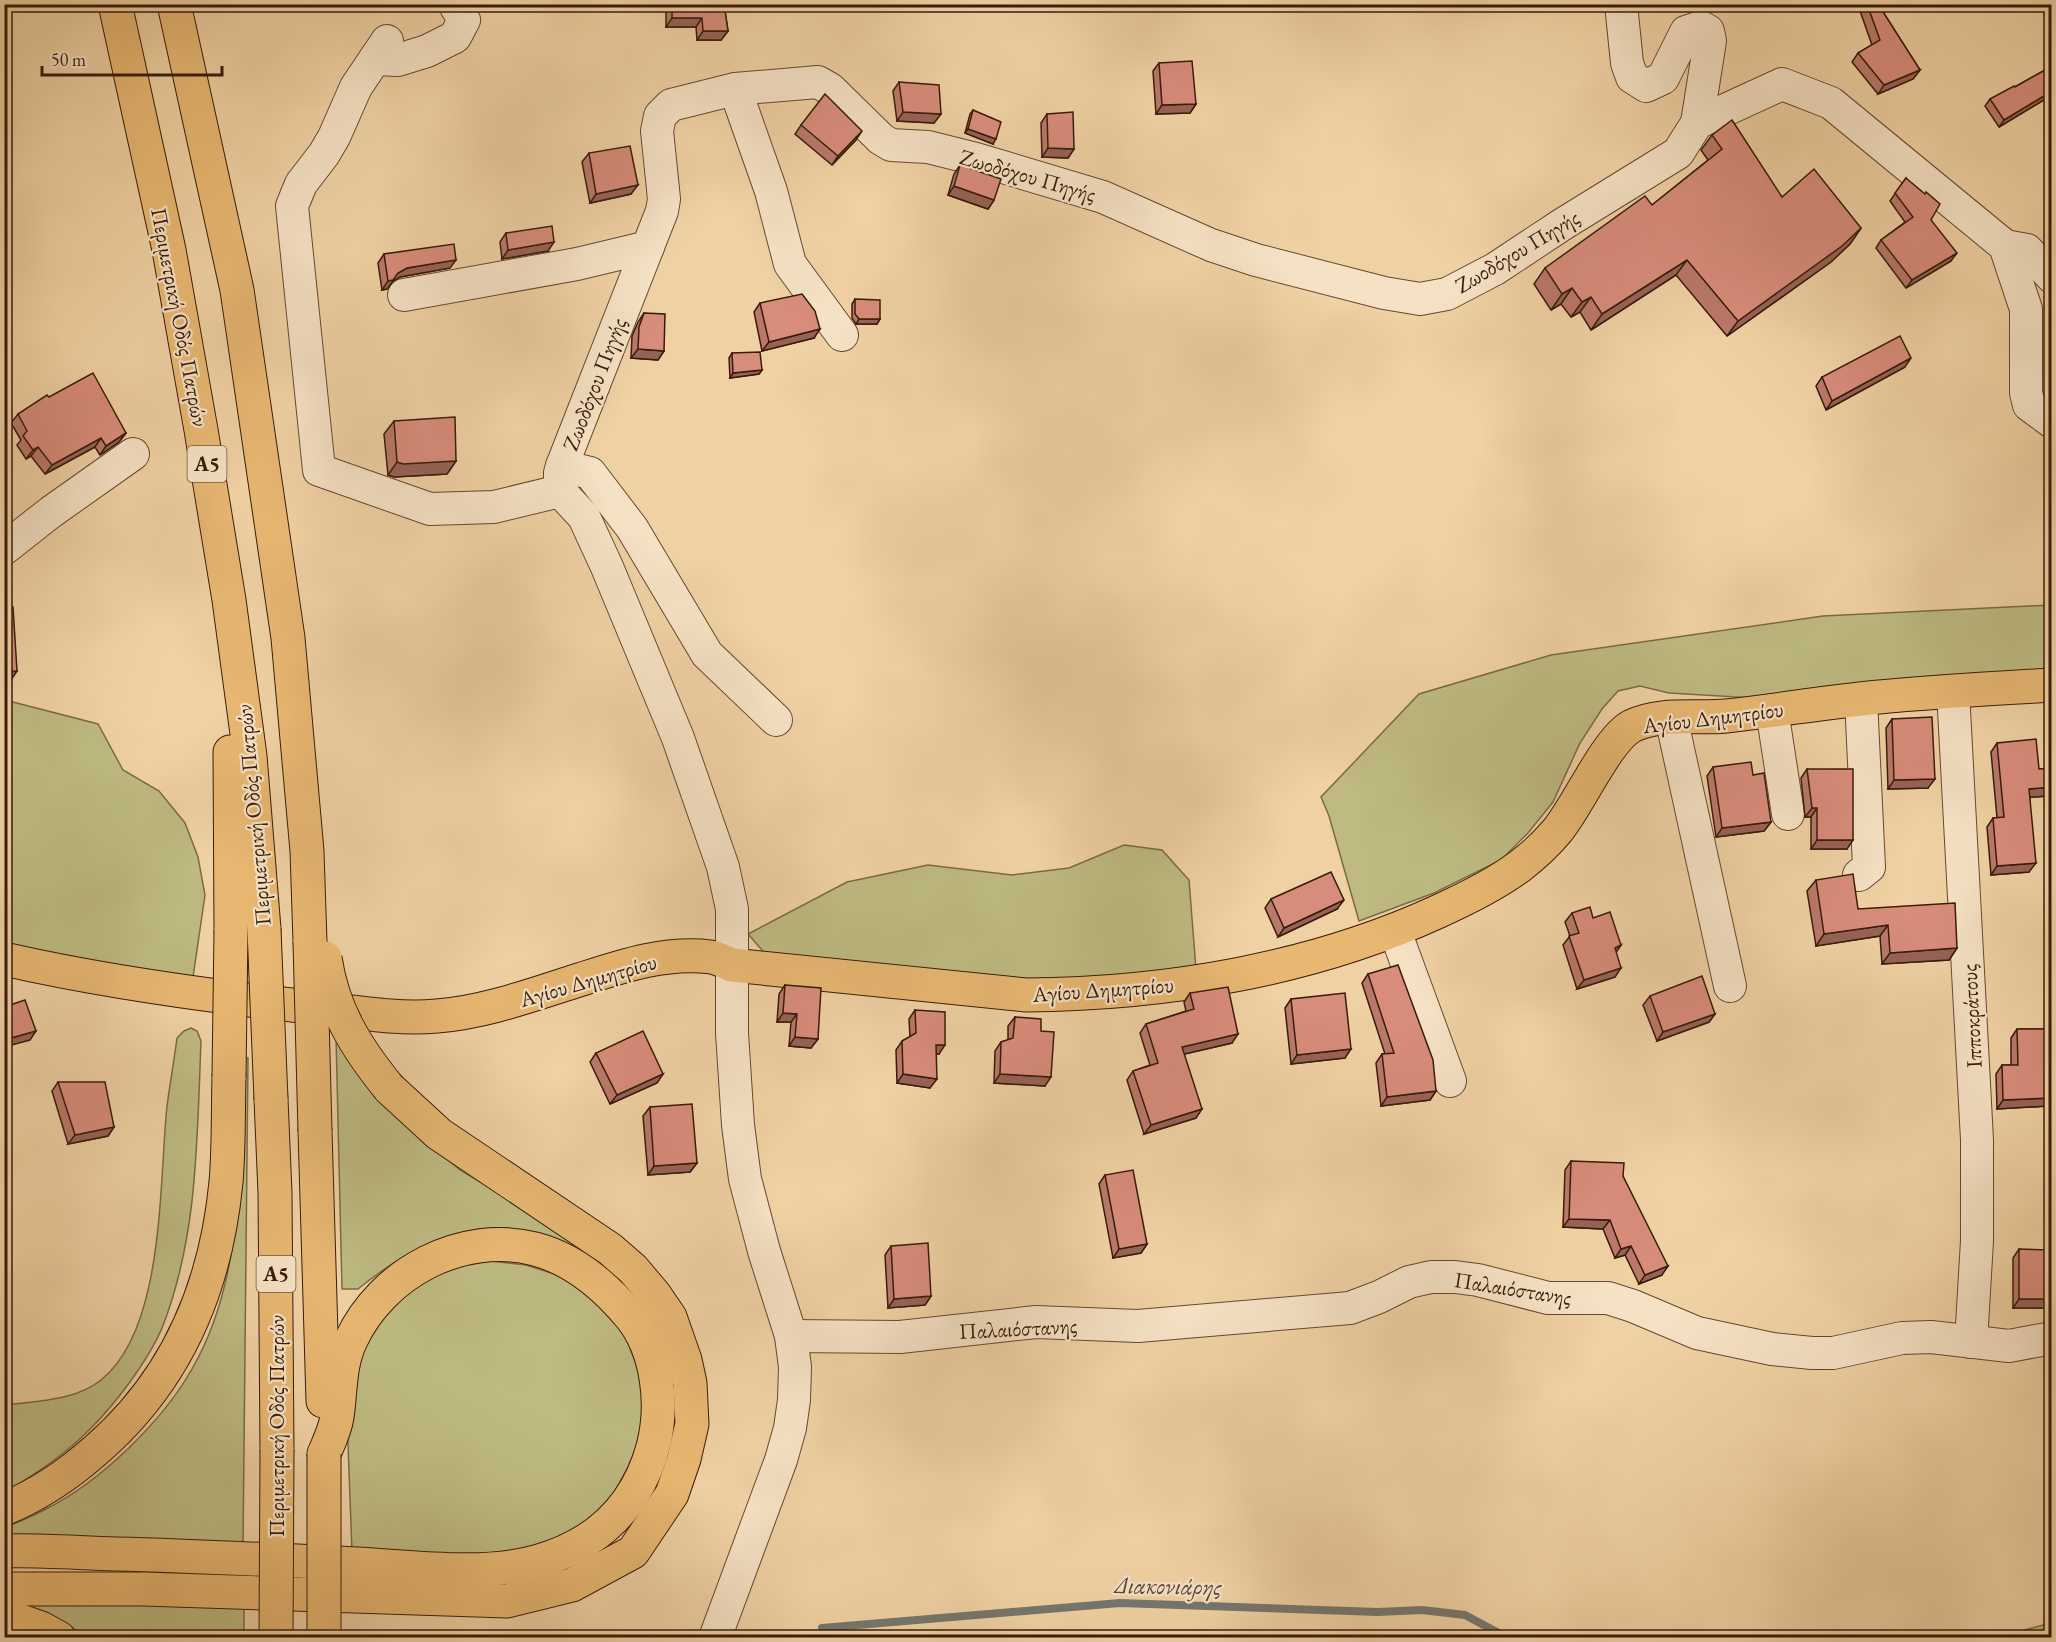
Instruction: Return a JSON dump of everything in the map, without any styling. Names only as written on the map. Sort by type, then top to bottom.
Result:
[{"type":"main road","name":"Περιμετρική Οδός Πατρών","points":[[115,4],[169,250],[229,600],[250,756],[264,929],[275,1193],[276,1638]]},
{"type":"main road","name":"Α5","points":[[174,4],[237,290],[288,638],[317,945]]},
{"type":"main road","points":[[4,1509],[38,1492],[80,1464],[111,1437],[153,1390],[182,1342],[202,1296],[217,1239],[226,1182],[229,1077],[231,931],[229,600]]},
{"type":"main road","name":"Αγίου Δημητρίου","points":[[4,959],[91,976],[199,993],[286,1005],[416,1017],[461,1012],[508,1002],[640,961],[676,957],[712,957],[732,965],[1026,995],[1072,995],[1176,984],[1269,968],[1395,931],[1470,897],[1521,866],[1557,831],[1615,741],[1632,726],[1671,717],[1722,716],[1861,699],[2052,685]]},
{"type":"main road","name":"Περιμετρική Οδός Πατρών","points":[[317,945],[315,1131],[324,1454],[324,1638]]},
{"type":"main road","points":[[4,1589],[177,1590],[507,1601],[572,1585],[633,1552],[672,1494],[684,1459],[692,1424],[690,1383],[685,1360],[670,1317],[633,1269],[610,1249],[440,1134],[389,1088],[367,1060],[344,1024],[317,945]]},
{"type":"main road","points":[[4,1551],[242,1558],[443,1569],[496,1568],[537,1562],[567,1552],[596,1536],[616,1518],[632,1496],[646,1469],[654,1442],[658,1412],[657,1386],[653,1366],[634,1321],[612,1295],[590,1276],[563,1261],[536,1250],[503,1245],[469,1247],[420,1266],[396,1282],[366,1314],[346,1351],[340,1376],[336,1425],[324,1454]]},
{"type":"main road","points":[[4,1616],[41,1628],[60,1638]]},
{"type":"street","points":[[1621,4],[1626,63],[1632,77],[1646,86],[1663,78],[1686,32],[1701,27],[1708,31],[1710,41],[1697,123]]},
{"type":"street","points":[[455,5],[464,20],[455,38],[428,51],[398,60],[381,50],[356,87],[328,147],[301,184],[292,206],[319,470],[430,509],[494,507],[561,477],[590,473],[632,528],[707,654],[776,720]]},
{"type":"street","name":"Ζωοδόχου Πηγής","points":[[561,477],[664,204],[657,131],[660,116],[671,105],[735,89],[818,82],[830,89],[881,139],[891,145],[928,147],[976,159],[1103,196],[1211,245],[1257,260],[1384,293],[1420,299],[1448,294],[1495,269],[1678,153],[1697,123]]},
{"type":"street","points":[[1697,123],[1782,84],[1831,103],[2005,246],[2026,250],[2052,277]]},
{"type":"street","points":[[735,89],[771,191],[790,264],[842,335]]},
{"type":"street","points":[[2005,246],[2026,309],[2026,393],[2029,405],[2052,422]]},
{"type":"street","points":[[404,295],[577,264],[648,247]]},
{"type":"street","points":[[2026,309],[2052,328]]},
{"type":"street","points":[[4,549],[51,512],[133,454]]},
{"type":"street","points":[[561,477],[594,537],[635,631],[678,738],[720,857],[730,894],[735,1091],[745,1179],[764,1251],[791,1336],[795,1366],[790,1428],[781,1460],[715,1638]]},
{"type":"street","name":"Ιπποκράτους","points":[[1953,691],[1977,1140],[1977,1241],[1971,1342]]},
{"type":"street","points":[[1858,875],[1869,867],[1861,699]]},
{"type":"street","points":[[1772,710],[1788,814]]},
{"type":"street","points":[[1671,717],[1730,986]]},
{"type":"street","points":[[1395,931],[1450,1081]]},
{"type":"street","name":"Παλαιόστανης","points":[[791,1336],[900,1336],[1035,1322],[1138,1326],[1350,1308],[1409,1282],[1431,1277],[1455,1277],[1478,1280],[1548,1298],[1608,1298],[1634,1306],[1697,1333],[1772,1348],[1833,1353],[1902,1338],[1931,1336],[2009,1346],[2047,1342]]},
{"type":"shaded area","points":[[2051,605],[2051,669],[1754,698],[1669,693],[1640,686],[1618,691],[1602,709],[1580,743],[1553,802],[1528,833],[1501,860],[1434,893],[1359,921],[1329,816],[1321,797],[1419,694],[1551,655],[1823,616]]},
{"type":"shaded area","points":[[9,701],[98,724],[123,770],[159,791],[185,823],[198,857],[205,895],[192,984],[5,951],[4,702]]},
{"type":"shaded area","points":[[1124,845],[1162,850],[1189,880],[1196,969],[1059,985],[769,958],[748,934],[847,882],[928,865],[1012,875],[1069,868]]},
{"type":"shaded area","points":[[191,1028],[197,1031],[201,1041],[194,1187],[183,1258],[162,1328],[139,1368],[98,1421],[59,1457],[5,1493],[4,1405],[55,1399],[91,1387],[101,1380],[122,1357],[137,1326],[148,1291],[155,1252],[167,1106],[177,1038]]},
{"type":"shaded area","points":[[336,1036],[419,1136],[460,1170],[573,1243],[572,1246],[534,1233],[504,1228],[458,1233],[416,1250],[358,1289],[342,1289]]},
{"type":"shaded area","points":[[241,1058],[248,1058],[243,1546],[5,1539],[4,1528],[41,1512],[67,1497],[128,1449],[164,1409],[201,1352],[222,1296],[234,1237]]},
{"type":"shaded area","points":[[491,1261],[526,1265],[567,1278],[600,1303],[618,1325],[637,1367],[642,1392],[643,1415],[636,1448],[628,1467],[613,1494],[579,1532],[497,1557],[352,1552],[347,1417],[363,1339],[404,1295],[432,1275],[456,1266]]},
{"type":"shaded area","points":[[5,1597],[244,1603],[244,1637],[88,1637]]},
{"type":"shaded area","points":[[2051,1623],[2051,1637],[1998,1637]]},
{"type":"building","points":[[672,4],[724,4],[728,31],[703,31],[702,18],[672,18]]},
{"type":"building","points":[[1867,4],[1878,4],[1920,70],[1884,85],[1858,53],[1880,40]]},
{"type":"building","points":[[1192,61],[1196,104],[1162,105],[1159,63]]},
{"type":"building","points":[[2052,66],[2052,91],[2004,120],[1990,99]]},
{"type":"building","points":[[899,82],[939,85],[941,114],[903,112]]},
{"type":"building","points":[[825,94],[862,131],[838,156],[801,125]]},
{"type":"building","points":[[973,110],[1001,122],[996,139],[968,129]]},
{"type":"building","points":[[1073,112],[1074,149],[1048,148],[1047,114]]},
{"type":"building","points":[[1732,120],[1782,197],[1814,169],[1861,228],[1842,246],[1738,321],[1687,260],[1602,314],[1591,297],[1582,302],[1572,288],[1562,294],[1545,268],[1645,196],[1652,205],[1722,149],[1712,135]]},
{"type":"building","points":[[630,146],[638,185],[596,194],[589,153]]},
{"type":"building","points":[[960,165],[1001,179],[994,200],[954,186]]},
{"type":"building","points":[[1906,178],[1940,204],[1931,220],[1957,253],[1912,280],[1881,240],[1913,217],[1895,193]]},
{"type":"building","points":[[552,226],[554,242],[508,250],[506,233]]},
{"type":"building","points":[[454,244],[456,260],[407,268],[398,273],[393,280],[388,281],[384,254]]},
{"type":"building","points":[[802,294],[815,311],[820,329],[769,342],[760,303]]},
{"type":"building","points":[[855,299],[880,300],[880,319],[859,319],[855,314]]},
{"type":"building","points":[[644,313],[665,314],[664,351],[638,349],[639,327]]},
{"type":"building","points":[[1900,336],[1911,358],[1832,401],[1822,377]]},
{"type":"building","points":[[760,352],[762,370],[733,373],[732,353]]},
{"type":"building","points":[[93,373],[126,433],[106,446],[101,438],[52,465],[38,447],[33,450],[23,436],[27,431],[18,414],[47,395],[49,397]]},
{"type":"building","points":[[455,417],[456,461],[403,464],[397,462],[394,421]]},
{"type":"building","points":[[4,607],[13,607],[17,671],[4,672]]},
{"type":"building","points":[[1932,717],[1935,779],[1894,780],[1892,719]]},
{"type":"building","points":[[2036,739],[2039,769],[2052,768],[2052,787],[2029,789],[2036,863],[1997,866],[1993,818],[2004,817],[1997,743]]},
{"type":"building","points":[[1751,762],[1753,775],[1764,773],[1771,822],[1722,828],[1713,767]]},
{"type":"building","points":[[1807,769],[1853,769],[1853,840],[1817,840],[1817,808],[1812,808]]},
{"type":"building","points":[[1331,872],[1344,900],[1284,928],[1271,899]]},
{"type":"building","points":[[1853,874],[1858,909],[1955,903],[1957,948],[1890,953],[1888,925],[1824,934],[1816,880]]},
{"type":"building","points":[[1590,907],[1593,918],[1610,912],[1621,945],[1615,948],[1621,968],[1584,980],[1569,936],[1579,933],[1572,913]]},
{"type":"building","points":[[1398,965],[1433,1060],[1436,1091],[1387,1097],[1382,1054],[1394,1053],[1368,974]]},
{"type":"building","points":[[1702,976],[1715,1014],[1663,1032],[1650,996]]},
{"type":"building","points":[[785,985],[821,988],[818,1039],[795,1037],[797,1014],[783,1013]]},
{"type":"building","points":[[1228,987],[1238,1034],[1182,1047],[1202,1109],[1151,1125],[1133,1071],[1158,1063],[1146,1024],[1194,1009],[1190,993]]},
{"type":"building","points":[[1345,993],[1351,1049],[1297,1055],[1291,999]]},
{"type":"building","points":[[25,1000],[36,1031],[4,1040],[4,1007]]},
{"type":"building","points":[[915,1010],[945,1012],[945,1045],[936,1045],[937,1079],[903,1074],[902,1041],[916,1033]]},
{"type":"building","points":[[1015,1017],[1041,1019],[1041,1031],[1054,1032],[1051,1077],[1000,1074],[1001,1042],[1013,1038]]},
{"type":"building","points":[[2017,1029],[2052,1029],[2052,1098],[2003,1100],[2002,1065],[2018,1065]]},
{"type":"building","points":[[643,1031],[663,1074],[617,1095],[596,1053]]},
{"type":"building","points":[[58,1082],[105,1082],[114,1127],[75,1135]]},
{"type":"building","points":[[692,1104],[697,1163],[654,1166],[650,1107]]},
{"type":"building","points":[[1571,1161],[1624,1163],[1623,1176],[1668,1266],[1645,1275],[1631,1246],[1621,1249],[1610,1220],[1569,1219]]},
{"type":"building","points":[[1133,1170],[1147,1244],[1119,1249],[1105,1175]]},
{"type":"building","points":[[928,1243],[931,1296],[894,1299],[891,1246]]},
{"type":"building","points":[[2019,1249],[2050,1250],[2050,1299],[2019,1299]]},
{"type":"waterway","name":"Διακονιάρης","points":[[822,1628],[1120,1603],[1378,1612],[1422,1610],[1465,1615],[1508,1638]]}]
